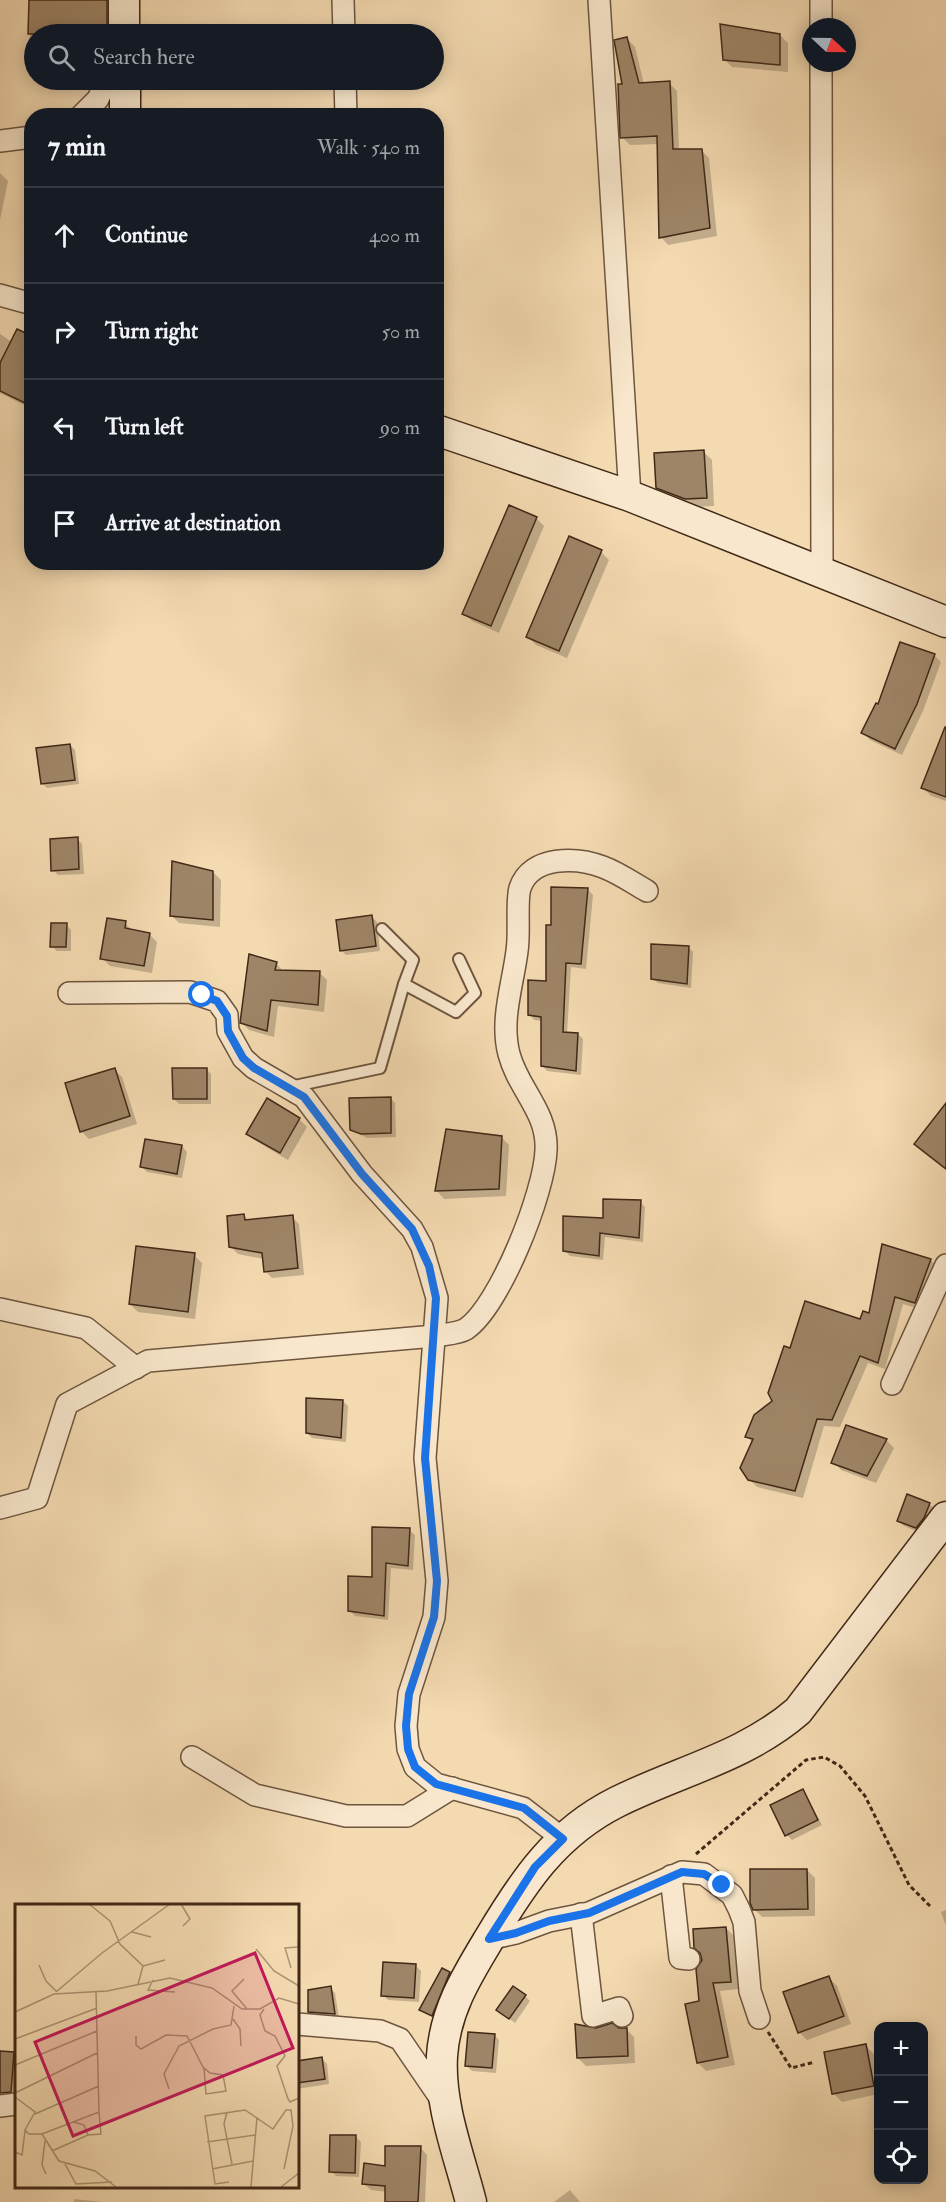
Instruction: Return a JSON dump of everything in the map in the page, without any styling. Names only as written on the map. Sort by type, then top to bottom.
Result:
[{"type":"street","points":[[124,0],[124,24]]},
{"type":"street","points":[[343,0],[344,24]]},
{"type":"street","points":[[599,0],[630,496]]},
{"type":"street","points":[[821,0],[821,18]]},
{"type":"street","points":[[821,72],[822,571]]},
{"type":"street","points":[[89,108],[98,99],[102,90]]},
{"type":"street","points":[[125,90],[125,108]]},
{"type":"street","points":[[345,90],[346,108]]},
{"type":"street","points":[[0,141],[24,138]]},
{"type":"street","points":[[0,295],[24,302]]},
{"type":"street","points":[[444,433],[630,496],[946,622]]},
{"type":"street","points":[[0,1508],[37,1498],[67,1404],[148,1361],[435,1336],[465,1330],[483,1312],[505,1278],[543,1173],[547,1150],[540,1113],[509,1054],[506,1024],[520,924],[519,890],[526,876],[542,864],[566,861],[603,867],[647,891]]},
{"type":"street","points":[[69,993],[190,992],[217,1001],[227,1016],[228,1031],[243,1058],[254,1068],[304,1097],[362,1174],[412,1229],[429,1266],[436,1298],[425,1458],[437,1581],[434,1617],[409,1694],[406,1726],[408,1749],[415,1767],[436,1784],[524,1808],[563,1839]]},
{"type":"street","points":[[892,1384],[946,1265]]},
{"type":"street","points":[[0,1309],[87,1328],[136,1368]]},
{"type":"street","points":[[471,2202],[445,2105],[442,2057],[447,2017],[464,1980],[535,1867],[563,1839],[616,1803],[747,1747],[784,1723],[798,1711],[852,1643],[946,1517]]},
{"type":"street","points":[[192,1757],[255,1795],[346,1816],[407,1816],[452,1788]]},
{"type":"street","points":[[489,1939],[624,1900],[671,1876],[691,1870],[704,1874],[732,1895],[744,1922],[750,1991],[759,2018]]},
{"type":"street","points":[[671,1876],[680,1958],[689,1959]]},
{"type":"street","points":[[581,1914],[593,2016],[619,2008],[622,2016]]},
{"type":"street","points":[[298,2024],[380,2031],[400,2039],[445,2105]]},
{"type":"street","points":[[0,2106],[15,2104]]},
{"type":"lane","points":[[289,1087],[380,1068],[413,960],[382,929]]},
{"type":"lane","points":[[405,984],[456,1012],[475,993],[459,959]]},
{"type":"path","points":[[671,1876],[806,1760],[824,1757],[840,1766],[865,1796],[909,1885],[930,1906]]},
{"type":"path","points":[[759,2018],[791,2068],[815,2062]]},
{"type":"building","points":[[29,0],[107,0],[107,24],[28,24]]},
{"type":"building","points":[[720,24],[780,34],[780,65],[723,60]]},
{"type":"building","points":[[627,37],[639,83],[670,81],[673,149],[702,149],[710,228],[659,238],[657,136],[620,138],[618,84],[622,84],[614,40]]},
{"type":"building","points":[[17,329],[24,332],[24,403],[0,391],[0,363]]},
{"type":"building","points":[[704,450],[707,498],[685,499],[656,488],[654,453]]},
{"type":"building","points":[[509,505],[537,517],[491,626],[462,614]]},
{"type":"building","points":[[569,536],[602,550],[559,651],[526,637]]},
{"type":"building","points":[[900,642],[935,654],[917,704],[895,749],[861,733],[876,703],[878,704]]},
{"type":"building","points":[[946,727],[946,797],[921,788]]},
{"type":"building","points":[[70,744],[75,780],[41,784],[36,748]]},
{"type":"building","points":[[78,837],[79,869],[51,871],[50,839]]},
{"type":"building","points":[[172,861],[213,871],[213,920],[170,916]]},
{"type":"building","points":[[551,887],[588,888],[581,964],[566,963],[563,1032],[578,1033],[576,1071],[541,1066],[541,1017],[528,1015],[528,980],[546,981],[546,925],[551,925]]},
{"type":"building","points":[[372,915],[376,946],[340,951],[336,920]]},
{"type":"building","points":[[107,918],[126,921],[125,928],[150,933],[144,966],[100,959]]},
{"type":"building","points":[[51,923],[67,923],[66,947],[50,947]]},
{"type":"building","points":[[651,944],[689,946],[687,984],[651,979]]},
{"type":"building","points":[[249,954],[277,962],[275,970],[320,971],[318,1005],[271,1000],[267,1031],[240,1023]]},
{"type":"building","points":[[115,1068],[130,1116],[80,1132],[65,1083]]},
{"type":"building","points":[[172,1068],[207,1068],[207,1099],[173,1099]]},
{"type":"building","points":[[391,1097],[391,1133],[361,1134],[350,1130],[349,1098]]},
{"type":"building","points":[[267,1098],[300,1118],[280,1153],[246,1134]]},
{"type":"building","points":[[946,1103],[946,1169],[914,1144]]},
{"type":"building","points":[[446,1129],[502,1136],[499,1189],[435,1191]]},
{"type":"building","points":[[145,1139],[182,1145],[177,1174],[140,1167]]},
{"type":"building","points":[[603,1199],[641,1200],[639,1238],[600,1233],[599,1256],[563,1251],[563,1216],[603,1218]]},
{"type":"building","points":[[244,1214],[245,1220],[293,1215],[298,1268],[264,1272],[262,1253],[229,1247],[227,1216]]},
{"type":"building","points":[[882,1244],[931,1259],[915,1303],[895,1297],[878,1363],[860,1356],[832,1420],[817,1419],[795,1491],[748,1480],[740,1468],[753,1439],[745,1437],[754,1415],[772,1401],[768,1393],[784,1346],[790,1348],[805,1301],[860,1319],[863,1311],[869,1313]]},
{"type":"building","points":[[136,1246],[195,1253],[188,1312],[129,1304]]},
{"type":"building","points":[[306,1398],[343,1400],[341,1438],[306,1433]]},
{"type":"building","points":[[846,1425],[887,1439],[867,1476],[831,1463]]},
{"type":"building","points":[[907,1494],[930,1503],[924,1518],[916,1528],[897,1521]]},
{"type":"building","points":[[372,1527],[410,1528],[408,1566],[386,1563],[384,1616],[348,1611],[348,1576],[372,1577]]},
{"type":"building","points":[[803,1789],[818,1820],[785,1836],[770,1805]]},
{"type":"building","points":[[750,1869],[807,1869],[808,1909],[753,1910],[750,1903]]},
{"type":"building","points":[[726,1927],[731,1982],[713,1983],[728,2057],[697,2063],[685,2004],[699,2001],[696,1969],[702,1960],[700,1953],[694,1948],[693,1929]]},
{"type":"building","points":[[383,1962],[416,1964],[414,1998],[381,1996]]},
{"type":"building","points":[[442,1968],[450,1972],[432,2016],[419,2010]]},
{"type":"building","points":[[829,1976],[844,2016],[798,2033],[783,1992]]},
{"type":"building","points":[[331,1986],[335,2014],[308,2012],[308,1990]]},
{"type":"building","points":[[513,1986],[526,1995],[509,2019],[496,2010]]},
{"type":"building","points":[[612,2023],[619,2028],[627,2028],[628,2056],[577,2058],[575,2024],[596,2028]]},
{"type":"building","points":[[468,2032],[495,2034],[492,2068],[465,2066]]},
{"type":"building","points":[[866,2044],[874,2086],[832,2094],[824,2052]]},
{"type":"building","points":[[0,2051],[14,2052],[11,2092],[0,2093]]},
{"type":"building","points":[[322,2057],[325,2079],[298,2083],[298,2061]]},
{"type":"building","points":[[330,2135],[356,2135],[355,2173],[329,2172]]},
{"type":"building","points":[[385,2146],[421,2146],[418,2202],[385,2202],[385,2186],[362,2184],[364,2163],[385,2166]]},
{"type":"route","points":[[202,995],[217,1001],[227,1016],[228,1031],[243,1058],[254,1068],[304,1097],[362,1174],[412,1229],[429,1266],[436,1298],[425,1458],[437,1581],[434,1617],[409,1694],[406,1726],[408,1749],[415,1767],[424,1777],[436,1784],[524,1808],[563,1839],[535,1867],[489,1939],[516,1933],[549,1921],[589,1913],[624,1900],[649,1885],[682,1872],[691,1870],[704,1874],[722,1885]]}]
